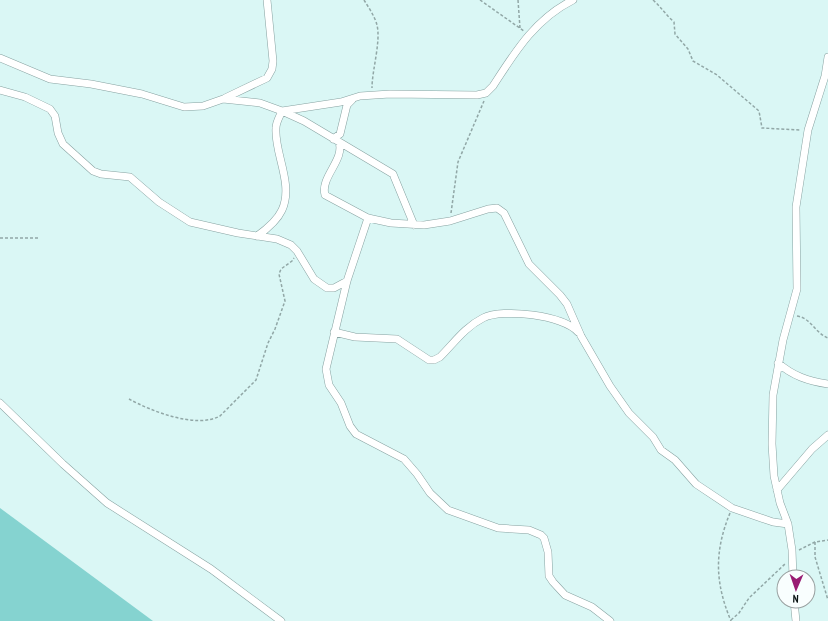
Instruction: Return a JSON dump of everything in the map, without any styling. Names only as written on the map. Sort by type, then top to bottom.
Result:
[{"type":"street","points":[[0,58],[50,79],[91,84],[142,94],[184,107],[203,106],[223,99],[267,78],[272,69],[273,61],[267,0]]},
{"type":"street","points":[[282,111],[371,96],[404,94],[477,95],[486,93],[493,86],[529,33],[563,5],[573,0]]},
{"type":"street","points":[[793,569],[788,524],[774,476],[772,444],[773,395],[778,363],[797,282],[796,207],[808,130],[825,89],[828,57]]},
{"type":"street","points":[[0,90],[50,108],[55,116],[58,133],[63,144],[93,171],[101,174],[130,177],[159,202],[190,222],[284,241],[297,250],[314,279],[320,285],[327,288],[334,288],[347,281]]},
{"type":"street","points":[[223,99],[260,103],[282,111],[304,121],[393,174],[414,225]]},
{"type":"street","points":[[336,140],[340,134],[347,104],[354,99]]},
{"type":"street","points":[[257,236],[272,224],[283,209],[285,196],[283,166],[276,133],[276,126],[282,111]]},
{"type":"street","points":[[336,140],[340,152],[326,185],[326,195],[368,218],[386,222],[414,225],[450,221],[488,209],[497,208],[504,213],[529,264],[560,294],[567,304],[581,336],[600,369],[629,413],[653,437],[661,450],[683,468],[696,484],[732,508],[773,522],[788,524]]},
{"type":"street","points":[[368,218],[347,281],[326,369],[326,378],[341,403],[350,426],[356,434],[404,459],[417,474],[430,493],[448,510],[498,528],[529,530],[541,535],[544,538],[548,552],[549,576],[553,582],[565,595],[592,607],[610,621]]},
{"type":"street","points":[[334,332],[355,337],[397,339],[429,360],[434,360],[440,357],[462,333],[475,323],[493,314],[511,313],[551,319],[570,326],[581,336]]},
{"type":"street","points":[[778,363],[797,376],[807,380],[828,384]]},
{"type":"street","points":[[0,403],[63,464],[107,502],[211,568],[281,621]]},
{"type":"street","points":[[777,490],[812,449],[828,435]]},
{"type":"street","points":[[795,609],[796,621]]},
{"type":"path","points":[[364,0],[377,25],[379,38],[372,72],[371,96]]},
{"type":"path","points":[[480,0],[520,29],[529,33]]},
{"type":"path","points":[[518,0],[520,29]]},
{"type":"path","points":[[653,0],[660,5],[666,16],[674,22],[675,34],[688,49],[693,61],[717,76],[759,111],[762,128],[808,130]]},
{"type":"path","points":[[450,221],[458,162],[482,110],[486,93]]},
{"type":"path","points":[[0,238],[39,238]]},
{"type":"path","points":[[129,399],[166,416],[206,420],[214,419],[220,416],[248,390],[260,372],[268,343],[285,302],[279,274],[281,269],[292,261],[297,250]]},
{"type":"path","points":[[789,317],[796,315],[808,319],[821,334],[828,338]]},
{"type":"path","points":[[732,508],[724,529],[717,570],[722,598],[731,620],[739,613],[749,598],[800,549],[815,542],[828,540]]},
{"type":"path","points":[[815,542],[815,557],[828,600]]},
{"type":"shaded area","points":[[0,508],[153,621],[0,621]]}]
